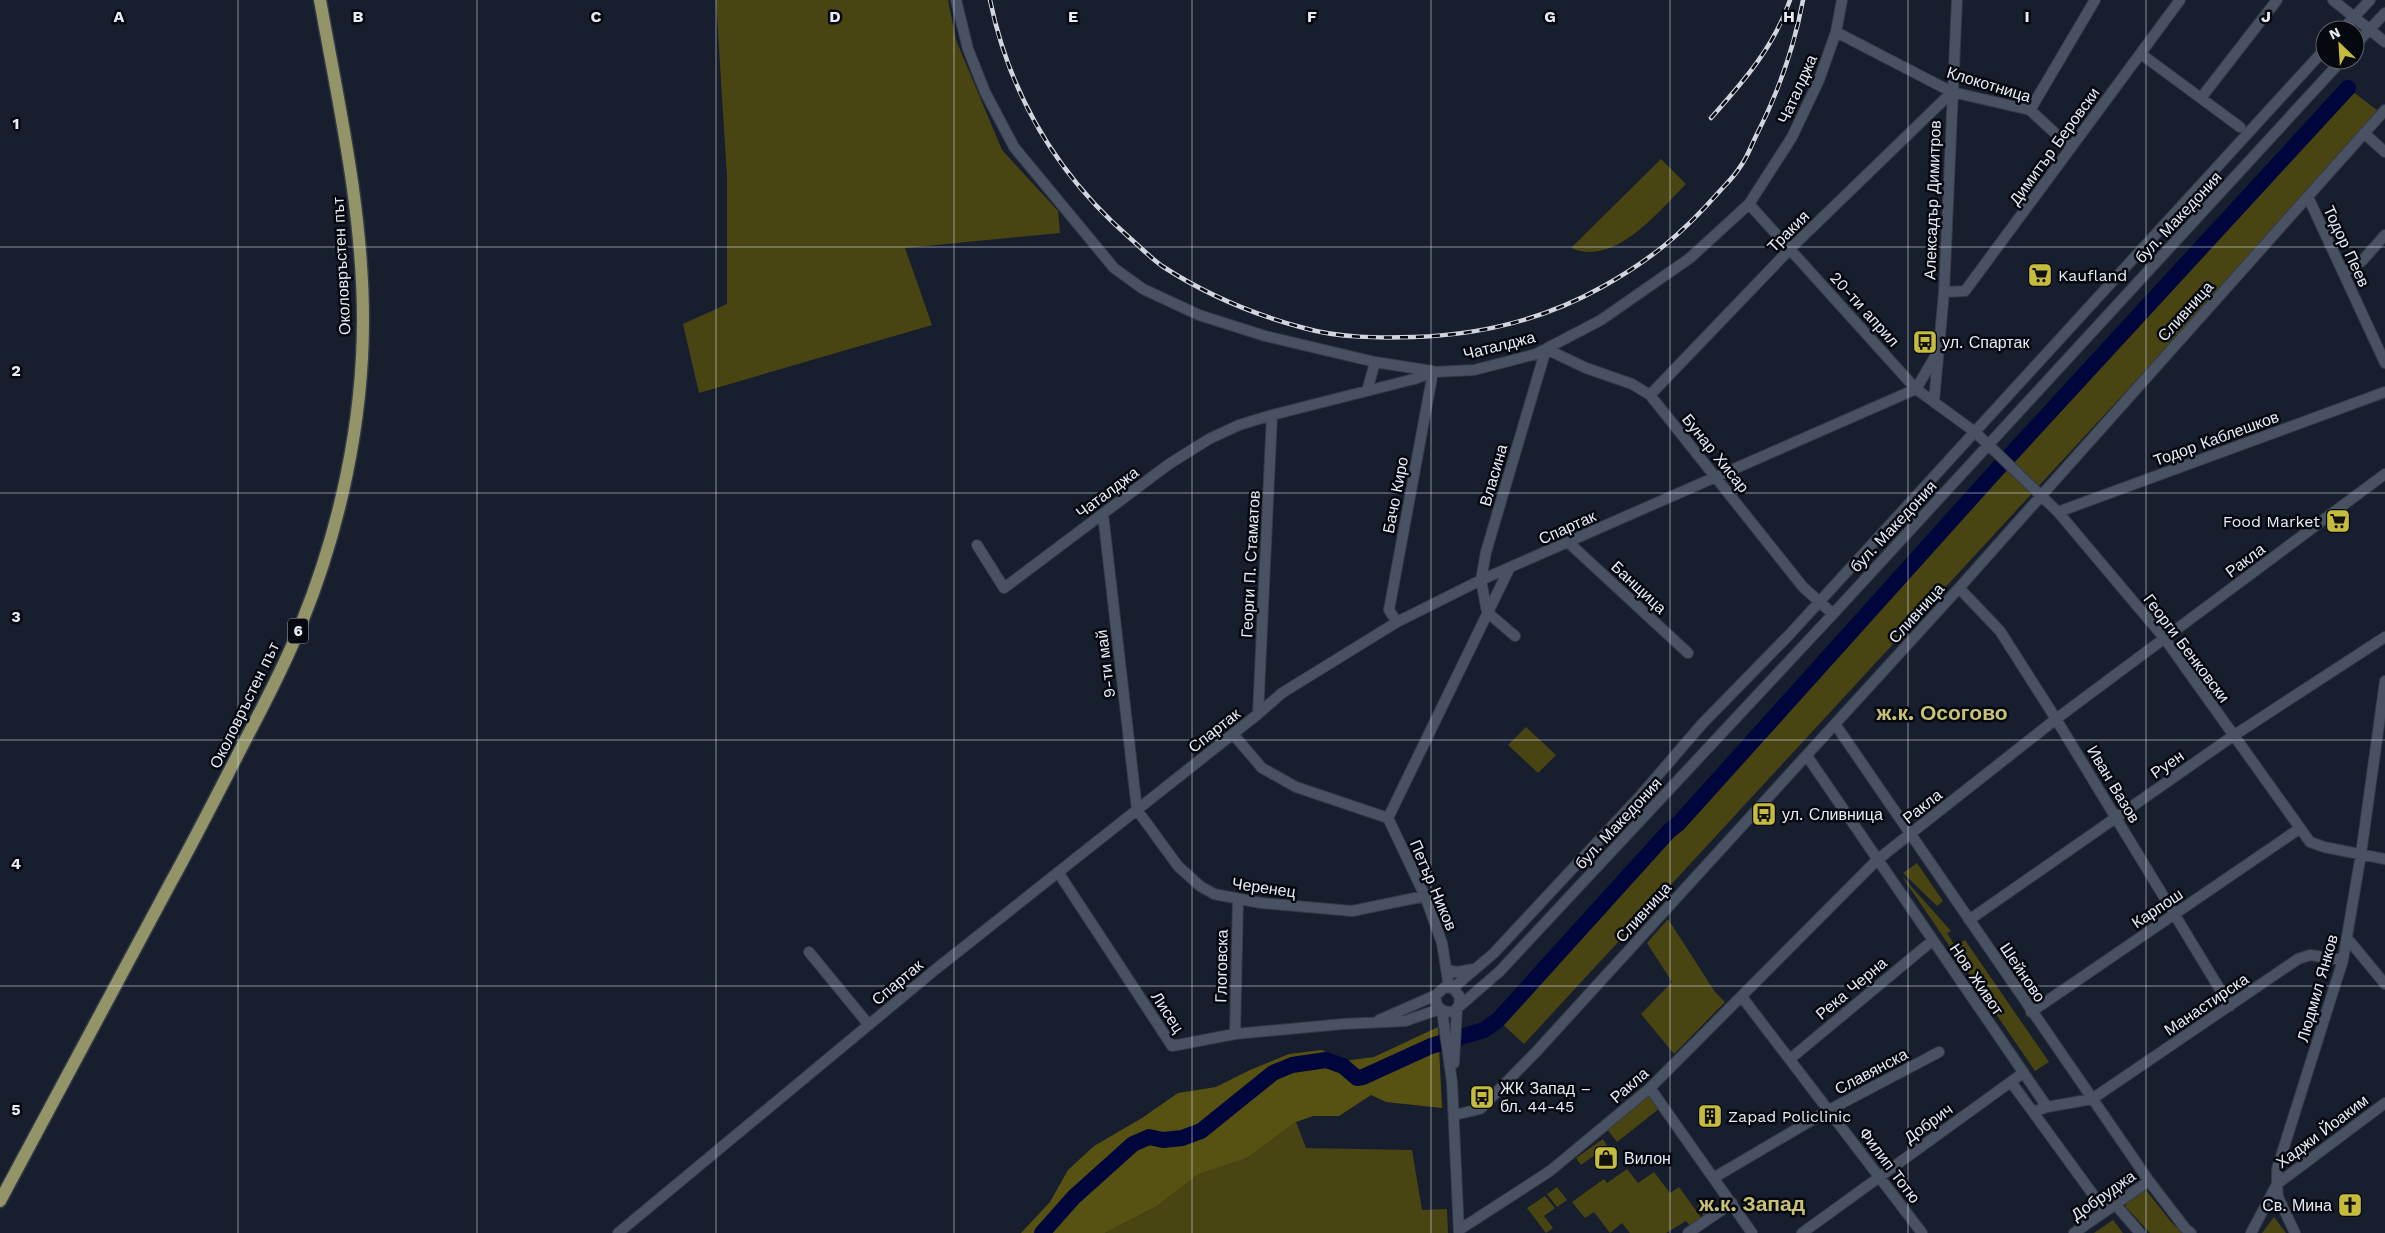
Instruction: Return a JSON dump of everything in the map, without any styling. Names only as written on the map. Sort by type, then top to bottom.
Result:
[{"type":"main road","name":"Околовръстен път","points":[[0,1201],[206,817],[276,680],[305,614],[324,559],[341,496],[358,395],[363,321],[362,291],[351,171],[320,0]]},
{"type":"street","points":[[956,0],[968,49],[985,92],[1014,147],[1114,268],[1143,289],[1199,315],[1265,336],[1375,362],[1434,372]]},
{"type":"street","name":"Чаталджа","points":[[977,545],[1004,588],[1169,464],[1209,439],[1239,425],[1414,379],[1434,372],[1474,370],[1536,354],[1601,320],[1690,258],[1749,204],[1792,137],[1820,80],[1836,32],[1842,0]]},
{"type":"street","name":"Алексадър Димитров","points":[[1934,402],[1944,292],[1957,0]]},
{"type":"street","points":[[2030,110],[2095,0]]},
{"type":"street","name":"Димитър Беровски","points":[[1944,292],[1965,292],[2180,0]]},
{"type":"street","points":[[2201,98],[2277,0]]},
{"type":"street","points":[[2333,0],[2385,42]]},
{"type":"street","points":[[2351,20],[2370,0]]},
{"type":"street","points":[[2365,34],[2385,13]]},
{"type":"street","name":"Клокотница","points":[[1836,32],[1952,92],[2030,110],[2072,148]]},
{"type":"street","points":[[2141,54],[2240,127]]},
{"type":"street","name":"бул. Македония","points":[[1451,988],[1494,953],[1640,795],[1702,724],[1975,432],[2315,60]]},
{"type":"street","name":"бул. Македония","points":[[1458,1006],[1500,971],[1833,614],[1992,447],[2333,70]]},
{"type":"street","name":"Тракия","points":[[1650,395],[1791,248],[1952,92]]},
{"type":"street","name":"Сливница","points":[[1454,1115],[1480,1109],[1536,1052],[1959,588],[2385,110]]},
{"type":"street","points":[[2364,133],[2385,152]]},
{"type":"street","name":"Тодор Пеев","points":[[2308,196],[2385,363]]},
{"type":"street","name":"20-ти април","points":[[1749,204],[1791,248],[1916,388],[1992,447]]},
{"type":"street","points":[[2343,273],[2362,261],[2385,235]]},
{"type":"street","name":"Бунар Хисар","points":[[1546,348],[1586,368],[1632,384],[1650,395],[1803,587],[1833,614]]},
{"type":"street","name":"Власина","points":[[1487,612],[1481,580],[1486,552],[1546,348]]},
{"type":"street","points":[[1916,388],[1938,352]]},
{"type":"street","points":[[1367,391],[1375,362]]},
{"type":"street","name":"Бачо Киро","points":[[1397,622],[1389,610],[1434,372]]},
{"type":"street","name":"Спартак","points":[[618,1233],[869,1025],[1282,693],[1397,622],[1481,580],[1569,543],[1916,388]]},
{"type":"street","name":"Тодор Каблешков","points":[[2058,512],[2385,392]]},
{"type":"street","name":"Георги П. Стаматов","points":[[1258,714],[1272,415]]},
{"type":"street","name":"Георги Бенковски","points":[[1992,447],[2058,512],[2165,639],[2310,842],[2324,847],[2385,859]]},
{"type":"street","name":"Ракла","points":[[1459,1231],[1550,1171],[1650,1088],[1877,860],[2056,718],[2385,474]]},
{"type":"street","name":"9-ти май","points":[[1103,514],[1137,810]]},
{"type":"street","name":"Банщица","points":[[1569,543],[1688,653]]},
{"type":"street","points":[[1233,734],[1262,768],[1296,787],[1388,818],[1509,568]]},
{"type":"street","name":"Иван Вазов","points":[[1959,588],[1996,626],[2056,718],[2230,1006]]},
{"type":"street","points":[[1487,612],[1515,636]]},
{"type":"street","name":"Руен","points":[[1969,920],[2233,736],[2385,637]]},
{"type":"street","name":"Людмил Янков","points":[[2251,1233],[2276,1184],[2277,1169],[2344,960],[2385,681]]},
{"type":"street","name":"Шейново","points":[[1835,724],[2031,1012],[2149,1181],[2184,1228],[2191,1233]]},
{"type":"street","name":"Нов Живот","points":[[1806,756],[2047,1107]]},
{"type":"street","name":"Черенец","points":[[1137,810],[1178,866],[1200,886],[1214,894],[1238,899],[1352,911],[1425,896]]},
{"type":"street","name":"Петър Ников","points":[[1388,818],[1425,896],[1442,943],[1451,988]]},
{"type":"street","name":"Карпош","points":[[2031,1012],[2299,829]]},
{"type":"street","name":"Лисец","points":[[1058,872],[1172,1046],[1235,1034],[1405,1021],[1441,1010]]},
{"type":"street","name":"Глоговска","points":[[1235,1034],[1238,899]]},
{"type":"street","points":[[2347,938],[2385,984]]},
{"type":"street","name":"Река Черна","points":[[1790,1059],[1932,941]]},
{"type":"street","points":[[809,952],[869,1025]]},
{"type":"street","name":"Манастирска","points":[[2092,1099],[2298,959],[2310,955],[2344,960]]},
{"type":"street","points":[[1446,968],[1458,972],[1477,968]]},
{"type":"street","name":"Петър Ников","points":[[1437,994],[1446,968]]},
{"type":"street","points":[[1452,1050],[1445,1032],[1441,1010],[1436,1003],[1437,994],[1451,988],[1459,993],[1452,1050],[1459,1231]]},
{"type":"street","name":"Лисец","points":[[1376,1022],[1437,994]]},
{"type":"street","name":"Филип Тотю","points":[[1742,997],[1922,1233]]},
{"type":"street","points":[[1441,1010],[1450,1012],[1458,1006]]},
{"type":"street","name":"Славянска","points":[[1715,1177],[1829,1110],[1939,1052]]},
{"type":"street","name":"Добрич","points":[[1802,1233],[2023,1073]]},
{"type":"street","points":[[2011,1082],[2105,1211]]},
{"type":"street","points":[[1650,1088],[1715,1177],[1752,1233]]},
{"type":"street","points":[[2034,1112],[2047,1107],[2092,1099]]},
{"type":"street","name":"Хаджи Йоаким","points":[[2276,1184],[2385,1103]]},
{"type":"street","name":"Добруджа","points":[[2074,1233],[2149,1181]]},
{"type":"street","points":[[2276,1184],[2278,1197],[2295,1233]]},
{"type":"street","points":[[1688,1233],[1732,1203]]},
{"type":"street","points":[[2115,1204],[2140,1233]]},
{"type":"shaded area","points":[[716,0],[948,0],[956,40],[1002,150],[1058,211],[1060,233],[905,248],[932,325],[699,393],[683,324],[727,304],[727,177]]},
{"type":"shaded area","points":[[2348,88],[2382,114],[1524,1044],[1498,1020],[1992,475]]},
{"type":"shaded area","points":[[1661,159],[1686,184],[1649,222],[1634,234],[1604,250],[1587,252],[1571,248]]},
{"type":"shaded area","points":[[1526,727],[1556,755],[1538,773],[1508,745]]},
{"type":"shaded area","points":[[1917,863],[1943,901],[1937,906],[1903,873]]},
{"type":"shaded area","points":[[1901,875],[1951,931],[1947,933],[1955,946],[1965,940],[2049,1062],[2035,1071]]},
{"type":"shaded area","points":[[1668,919],[1715,992],[1725,1002],[1674,1054],[1641,1014],[1672,982],[1647,943]]},
{"type":"shaded area","points":[[1438,1027],[1442,1108],[1386,1102],[1371,1095],[1339,1116],[1313,1116],[1296,1122],[1247,1158],[1199,1174],[1157,1206],[1105,1233],[1021,1233],[1050,1202],[1068,1170],[1094,1146],[1142,1118],[1178,1093],[1216,1087],[1289,1054],[1322,1050],[1344,1061],[1374,1057]]},
{"type":"shaded area","points":[[1649,1094],[1660,1108],[1617,1142],[1606,1128]]},
{"type":"shaded area","points":[[1296,1122],[1306,1148],[1412,1150],[1422,1210],[1447,1209],[1448,1233],[1105,1233],[1157,1206],[1199,1174],[1247,1158]]},
{"type":"shaded area","points":[[1603,1139],[1607,1146],[1581,1165],[1576,1158]]},
{"type":"shaded area","points":[[1627,1169],[1638,1183],[1654,1172],[1670,1193],[1679,1187],[1703,1220],[1692,1228],[1686,1221],[1666,1233],[1630,1233],[1622,1223],[1610,1233],[1594,1212],[1585,1218],[1572,1202],[1604,1179],[1607,1183]]},
{"type":"shaded area","points":[[1557,1187],[1567,1200],[1557,1207],[1547,1194]]},
{"type":"shaded area","points":[[2145,1189],[2172,1223],[2183,1233],[2150,1233],[2125,1206]]},
{"type":"shaded area","points":[[1545,1196],[1555,1208],[1544,1216],[1553,1228],[1546,1233],[1527,1208]]},
{"type":"shaded area","points":[[1709,1198],[1718,1211],[1706,1219],[1697,1206]]},
{"type":"shaded area","points":[[2274,1217],[2286,1233],[2262,1233]]},
{"type":"shaded area","points":[[2113,1220],[2123,1233],[2094,1233]]},
{"type":"waterway","points":[[1042,1233],[1074,1197],[1133,1144],[1149,1137],[1163,1140],[1182,1138],[1201,1131],[1273,1073],[1292,1065],[1326,1060],[1343,1066],[1357,1078],[1363,1077],[1431,1046],[1484,1030],[1498,1020],[1669,831],[1679,823],[1992,475],[2348,88]]},
{"type":"railway","points":[[990,0],[1010,69],[1040,132],[1059,161],[1081,188],[1105,214],[1154,260],[1195,286],[1267,317],[1317,331],[1359,337],[1439,336],[1511,324],[1580,299],[1650,257],[1705,208],[1738,171],[1745,160],[1784,70],[1803,0]]},
{"type":"railway","points":[[1711,118],[1757,63],[1775,33],[1790,0]]},
{"type":"place","name":"Kaufland","points":[[2040,275]]},
{"type":"place","name":"ул. Спартак","points":[[1925,342]]},
{"type":"place","name":"Food Market","points":[[2338,521]]},
{"type":"place","name":"ул. Сливница","points":[[1764,814]]},
{"type":"place","name":"ЖК Запад – бл. 44-45","points":[[1482,1097]]},
{"type":"place","name":"Zapad Policlinic","points":[[1710,1116]]},
{"type":"place","name":"Вилон","points":[[1606,1158]]},
{"type":"place","name":"Св. Мина","points":[[2350,1205]]},
{"type":"district","name":"ж.к. Осогово","points":[[1942,713]]},
{"type":"district","name":"ж.к. Запад","points":[[1752,1204]]}]
